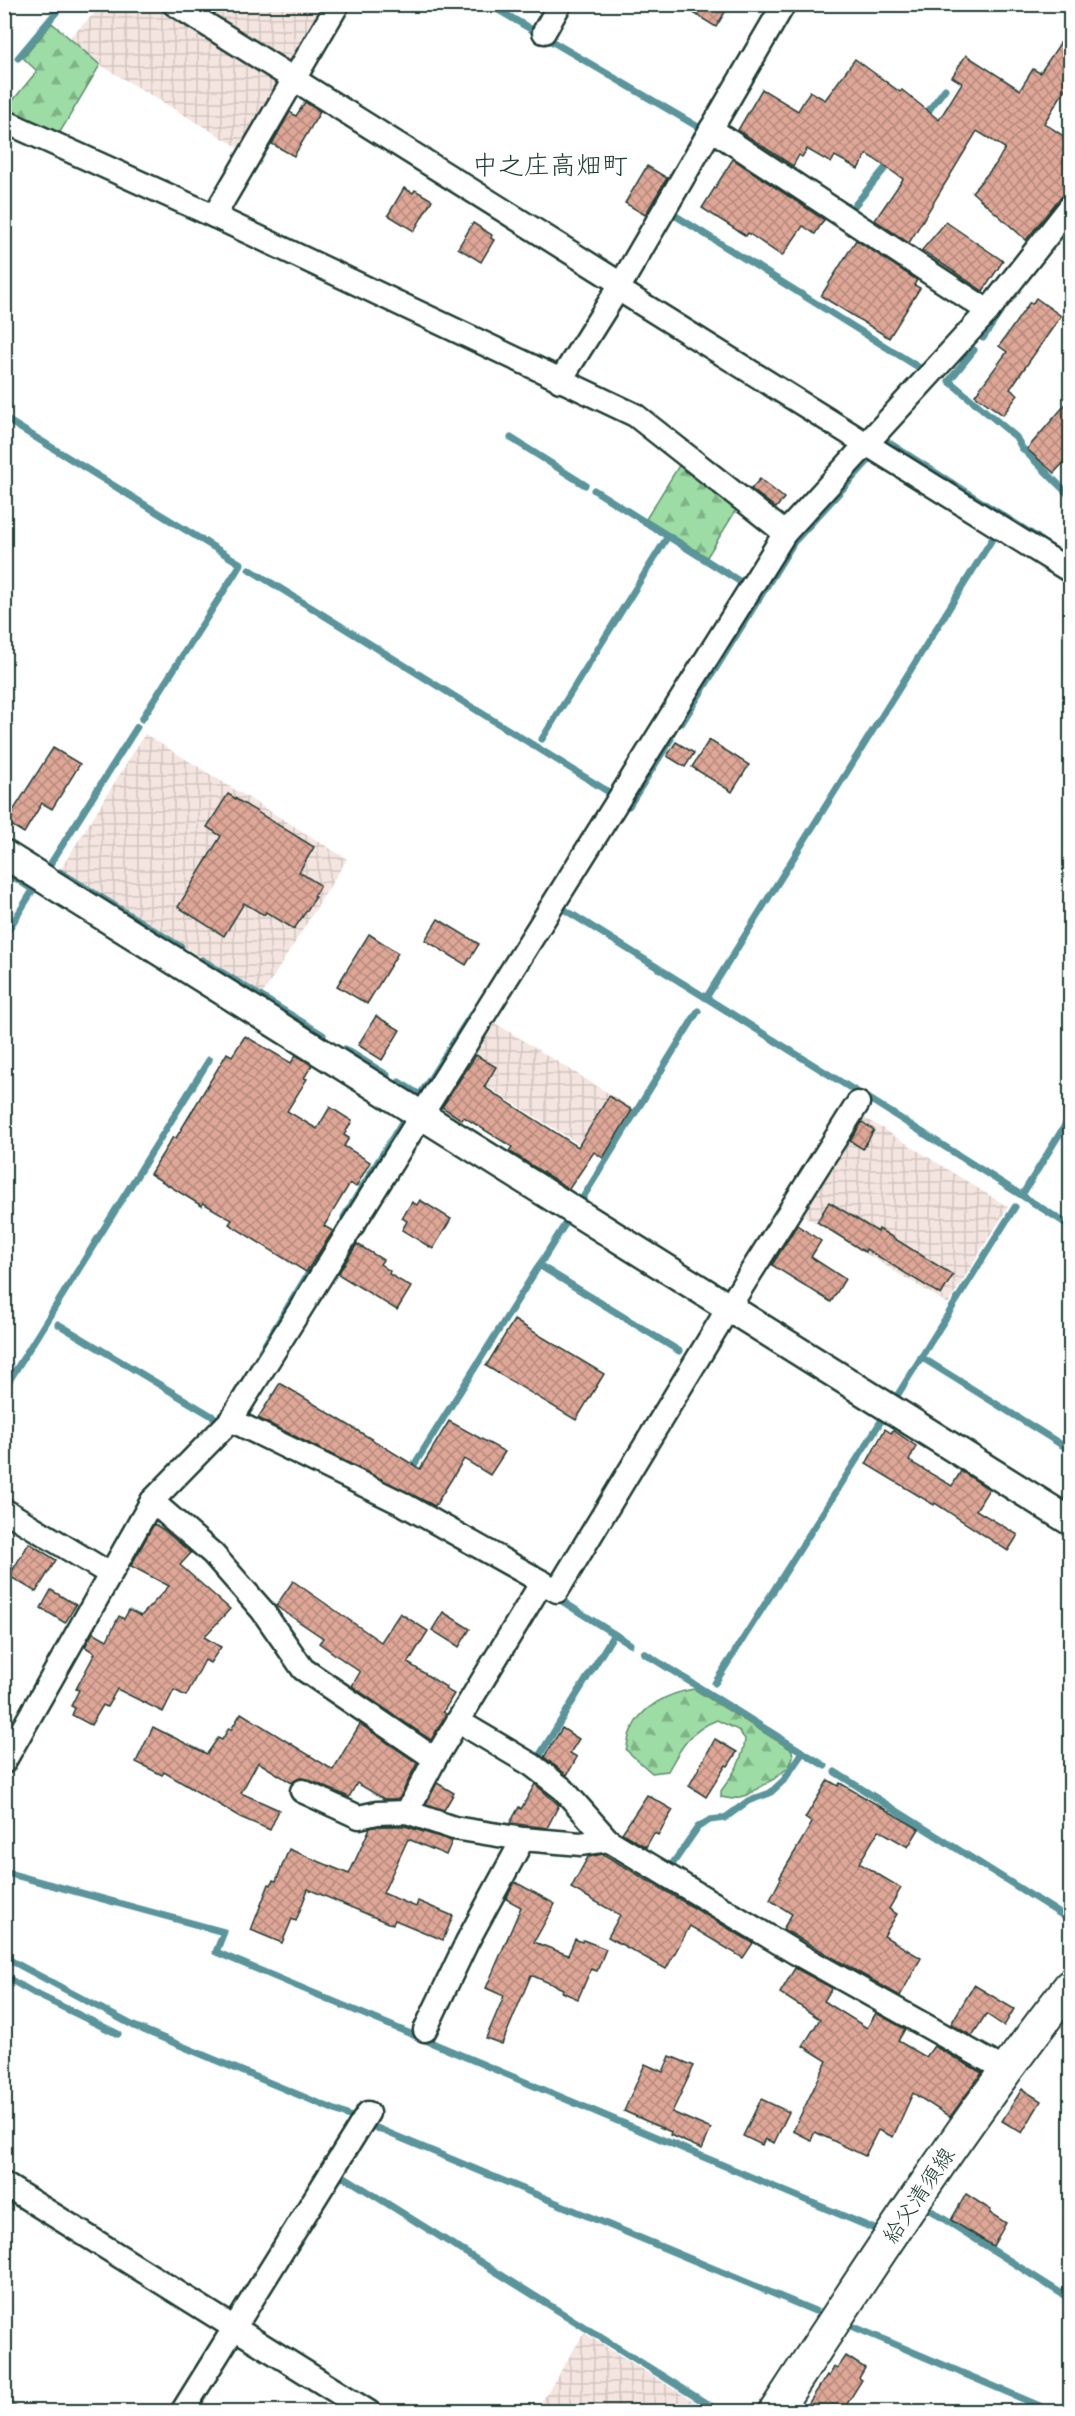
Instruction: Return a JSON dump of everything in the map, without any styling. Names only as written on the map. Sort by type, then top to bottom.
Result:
[{"type":"main road","name":"給父清須線","points":[[775,2412],[930,2175],[1005,2070],[1071,1986]]},
{"type":"street","points":[[174,4],[1071,571]]},
{"type":"street","points":[[214,216],[338,4]]},
{"type":"street","points":[[544,32],[561,4]]},
{"type":"street","points":[[560,381],[620,286],[784,4]]},
{"type":"street","points":[[4,121],[214,216],[635,415],[785,533]]},
{"type":"street","points":[[711,129],[988,311]]},
{"type":"street","points":[[4,1762],[152,1501],[231,1420],[785,533],[988,311],[1071,207]]},
{"type":"street","points":[[4,854],[1071,1521]]},
{"type":"street","points":[[231,1420],[403,1504],[557,1591],[729,1307],[858,1103]]},
{"type":"street","points":[[152,1501],[213,1554],[262,1610],[303,1669],[435,1759]]},
{"type":"street","points":[[4,1510],[110,1574]]},
{"type":"street","points":[[407,1812],[435,1759],[542,1582]]},
{"type":"street","points":[[458,1721],[531,1765],[563,1790],[608,1840],[796,1953],[1005,2070]]},
{"type":"street","points":[[302,1791],[359,1817],[377,1813],[407,1812],[454,1828],[523,1839],[581,1844],[608,1840]]},
{"type":"street","points":[[425,2030],[467,1942],[523,1839]]},
{"type":"street","points":[[182,2412],[368,2113]]},
{"type":"street","points":[[4,2184],[369,2412]]},
{"type":"shaded area","points":[[103,5],[165,5],[288,80],[246,152],[97,63],[69,38]]},
{"type":"shaded area","points":[[183,5],[332,5],[295,67]]},
{"type":"shaded area","points":[[145,734],[347,859],[262,995],[60,870]]},
{"type":"shaded area","points":[[490,1020],[634,1109],[603,1159],[459,1069]]},
{"type":"shaded area","points":[[859,1114],[1008,1207],[948,1304],[798,1212]]},
{"type":"shaded area","points":[[584,2333],[709,2411],[536,2411]]},
{"type":"green space","points":[[52,23],[100,65],[56,139],[5,110],[37,71],[23,58]]},
{"type":"green space","points":[[683,459],[740,504],[707,557],[646,519]]},
{"type":"green space","points":[[694,1689],[792,1750],[793,1757],[789,1767],[747,1795],[732,1799],[721,1797],[721,1791],[740,1761],[745,1739],[738,1730],[717,1720],[693,1734],[677,1754],[668,1771],[652,1773],[626,1750],[631,1731],[642,1714],[657,1702]]},
{"type":"building","points":[[679,4],[730,4],[716,27]]},
{"type":"building","points":[[1071,27],[1071,80],[1044,123],[1071,141],[1071,189],[1059,199],[1026,240],[972,192],[996,164],[1005,148],[977,131],[909,243],[875,220],[903,179],[867,154],[858,169],[835,156],[831,163],[807,149],[802,157],[799,155],[793,166],[738,130],[762,89],[798,111],[810,91],[825,100],[855,59],[900,92],[902,90],[939,120],[962,83],[952,77],[966,55],[1020,90],[1033,69],[1040,73]]},
{"type":"building","points":[[305,102],[320,112],[294,156],[272,144],[290,112],[296,116]]},
{"type":"building","points":[[733,159],[824,220],[815,234],[803,226],[782,256],[748,233],[746,236],[702,208]]},
{"type":"building","points":[[647,166],[667,178],[645,215],[625,203]]},
{"type":"building","points":[[404,188],[413,193],[415,190],[432,200],[414,231],[388,215]]},
{"type":"building","points":[[946,222],[1003,261],[983,291],[922,250]]},
{"type":"building","points":[[473,223],[492,235],[491,238],[494,240],[481,262],[458,248]]},
{"type":"building","points":[[856,240],[917,280],[914,285],[920,288],[889,338],[821,296]]},
{"type":"building","points":[[1036,298],[1061,316],[1010,389],[1018,395],[1003,415],[975,395],[1007,352],[999,346],[1030,302],[1032,304]]},
{"type":"building","points":[[1071,398],[1071,455],[1054,473],[1027,449]]},
{"type":"building","points":[[760,479],[784,498],[776,508],[751,489]]},
{"type":"building","points":[[709,740],[749,765],[732,792],[692,767]]},
{"type":"building","points":[[676,742],[694,753],[685,767],[667,756]]},
{"type":"building","points":[[53,748],[80,764],[52,809],[42,803],[24,833],[6,822]]},
{"type":"building","points":[[228,794],[314,847],[299,872],[320,885],[314,896],[316,897],[294,929],[266,912],[264,915],[244,903],[224,936],[178,907],[221,836],[207,827]]},
{"type":"building","points":[[438,919],[479,944],[466,965],[425,940]]},
{"type":"building","points":[[369,934],[398,953],[367,1004],[337,986]]},
{"type":"building","points":[[376,1016],[400,1030],[382,1060],[358,1045]]},
{"type":"building","points":[[245,1036],[291,1063],[296,1055],[312,1065],[304,1078],[307,1079],[287,1111],[317,1129],[330,1107],[352,1121],[344,1135],[349,1138],[344,1146],[370,1162],[356,1187],[350,1183],[324,1226],[333,1231],[306,1272],[229,1224],[232,1220],[203,1203],[202,1206],[150,1174],[173,1137],[176,1138],[227,1053],[232,1056]]},
{"type":"building","points":[[476,1055],[496,1067],[484,1087],[578,1147],[609,1096],[632,1110],[603,1158],[594,1152],[569,1189],[509,1151],[512,1147],[464,1117],[462,1120],[442,1107]]},
{"type":"building","points":[[862,1122],[874,1130],[863,1149],[850,1141]]},
{"type":"building","points":[[420,1200],[451,1219],[433,1249],[402,1230],[407,1221],[402,1218],[412,1202],[417,1205]]},
{"type":"building","points":[[829,1202],[878,1232],[879,1229],[953,1275],[941,1295],[817,1222]]},
{"type":"building","points":[[797,1225],[821,1241],[811,1257],[845,1279],[831,1302],[772,1265]]},
{"type":"building","points":[[357,1244],[383,1260],[380,1264],[390,1271],[389,1274],[411,1287],[397,1310],[338,1274]]},
{"type":"building","points":[[514,1320],[604,1374],[576,1420],[486,1366]]},
{"type":"building","points":[[280,1383],[420,1469],[449,1421],[505,1452],[490,1475],[464,1459],[435,1506],[258,1418]]},
{"type":"building","points":[[885,1429],[891,1433],[893,1430],[916,1446],[909,1461],[952,1486],[961,1471],[989,1489],[976,1510],[1018,1535],[1008,1551],[935,1503],[934,1505],[866,1464]]},
{"type":"building","points":[[154,1524],[191,1553],[180,1565],[230,1609],[204,1637],[221,1647],[210,1663],[205,1660],[186,1696],[174,1690],[163,1712],[117,1689],[107,1707],[103,1705],[91,1725],[72,1715],[75,1708],[71,1706],[79,1690],[76,1689],[95,1653],[85,1647],[93,1632],[107,1640],[119,1616],[124,1619],[129,1610],[141,1616],[169,1586],[131,1566]]},
{"type":"building","points":[[29,1543],[56,1560],[36,1592],[9,1576]]},
{"type":"building","points":[[293,1581],[381,1642],[400,1613],[428,1631],[408,1663],[454,1694],[431,1740],[352,1686],[360,1672],[319,1643],[323,1638],[276,1606]]},
{"type":"building","points":[[51,1590],[76,1605],[65,1623],[41,1608]]},
{"type":"building","points":[[443,1612],[470,1629],[459,1647],[432,1630]]},
{"type":"building","points":[[241,1713],[333,1770],[360,1724],[417,1763],[399,1799],[384,1799],[357,1783],[349,1797],[307,1779],[300,1778],[292,1783],[258,1762],[241,1793],[279,1810],[270,1830],[240,1817],[164,1772],[162,1775],[136,1762],[153,1727],[207,1754],[218,1738],[222,1740],[229,1728],[231,1730]]},
{"type":"building","points":[[562,1728],[579,1739],[570,1753],[577,1757],[567,1775],[544,1757]]},
{"type":"building","points":[[715,1739],[737,1752],[706,1797],[689,1786]]},
{"type":"building","points":[[828,1780],[838,1786],[840,1783],[919,1829],[908,1847],[879,1830],[859,1863],[901,1888],[889,1909],[897,1914],[884,1936],[921,1958],[900,1996],[783,1929],[792,1914],[770,1900],[780,1877],[812,1823],[805,1818]]},
{"type":"building","points":[[437,1783],[454,1793],[444,1810],[426,1804]]},
{"type":"building","points":[[535,1784],[559,1805],[547,1828],[510,1823],[519,1807],[521,1809]]},
{"type":"building","points":[[647,1795],[673,1810],[658,1835],[654,1833],[646,1847],[622,1833]]},
{"type":"building","points":[[405,1826],[452,1841],[446,1855],[408,1839],[383,1893],[416,1907],[418,1901],[453,1916],[443,1940],[395,1920],[393,1924],[388,1923],[308,1889],[296,1921],[292,1919],[282,1943],[251,1930],[269,1884],[271,1885],[273,1880],[276,1881],[289,1849],[349,1874],[370,1828]]},
{"type":"building","points":[[603,1854],[753,1943],[743,1958],[690,1926],[666,1969],[608,1937],[620,1915],[571,1888],[588,1857]]},
{"type":"building","points":[[515,1882],[555,1904],[534,1942],[568,1955],[575,1939],[606,1949],[597,1971],[591,1969],[578,1999],[562,1992],[563,1989],[531,1975],[502,2044],[486,2038],[504,1996],[486,1988],[521,1907],[506,1899]]},
{"type":"building","points":[[795,1968],[832,1988],[824,2001],[867,2028],[876,2013],[905,2029],[898,2041],[926,2057],[934,2046],[982,2073],[950,2117],[913,2093],[893,2137],[878,2130],[865,2156],[815,2132],[811,2140],[793,2131],[827,2061],[803,2046],[820,2019],[780,1993]]},
{"type":"building","points":[[974,1985],[1014,2009],[1004,2026],[986,2014],[972,2036],[951,2024]]},
{"type":"building","points":[[670,2056],[694,2066],[672,2112],[711,2129],[702,2149],[624,2111],[645,2064],[663,2072]]},
{"type":"building","points":[[1022,2089],[1041,2101],[1022,2133],[1002,2121]]},
{"type":"building","points":[[761,2099],[789,2112],[774,2143],[765,2139],[762,2145],[743,2136]]},
{"type":"building","points":[[966,2194],[1006,2223],[993,2246],[951,2220]]},
{"type":"building","points":[[846,2356],[865,2368],[859,2378],[862,2380],[842,2412],[803,2412],[827,2375],[829,2376],[834,2367],[837,2369]]},
{"type":"waterway","points":[[18,58],[63,4]]},
{"type":"waterway","points":[[488,4],[700,128],[696,135]]},
{"type":"waterway","points":[[923,118],[945,89]]},
{"type":"waterway","points":[[854,214],[850,211],[891,161]]},
{"type":"waterway","points":[[676,216],[923,370]]},
{"type":"waterway","points":[[983,338],[999,314]]},
{"type":"waterway","points":[[974,350],[949,381],[1016,437],[1022,448],[1070,496]]},
{"type":"waterway","points":[[4,418],[241,564],[142,719]]},
{"type":"waterway","points":[[511,438],[585,485]]},
{"type":"waterway","points":[[886,441],[1038,538]]},
{"type":"waterway","points":[[682,723],[794,542],[871,458]]},
{"type":"waterway","points":[[594,490],[744,584]]},
{"type":"waterway","points":[[706,998],[996,533]]},
{"type":"waterway","points":[[542,739],[668,536]]},
{"type":"waterway","points":[[249,569],[612,794],[608,799]]},
{"type":"waterway","points":[[51,863],[137,727]]},
{"type":"waterway","points":[[629,806],[671,739]]},
{"type":"waterway","points":[[4,870],[33,890],[4,937]]},
{"type":"waterway","points":[[60,872],[181,947]]},
{"type":"waterway","points":[[562,908],[857,1092]]},
{"type":"waterway","points":[[202,960],[323,1035]]},
{"type":"waterway","points":[[582,1199],[698,1011]]},
{"type":"waterway","points":[[399,1082],[420,1095],[471,1015]]},
{"type":"waterway","points":[[345,1049],[387,1075]]},
{"type":"waterway","points":[[4,1389],[209,1060]]},
{"type":"waterway","points":[[868,1098],[1070,1226]]},
{"type":"waterway","points":[[1022,1195],[1070,1117]]},
{"type":"waterway","points":[[344,1217],[404,1119]]},
{"type":"waterway","points":[[897,1396],[1015,1207]]},
{"type":"waterway","points":[[409,1473],[567,1221]]},
{"type":"waterway","points":[[261,1351],[330,1238]]},
{"type":"waterway","points":[[539,1265],[679,1351]]},
{"type":"waterway","points":[[58,1324],[217,1419]]},
{"type":"waterway","points":[[921,1357],[1070,1450]]},
{"type":"waterway","points":[[715,1683],[883,1418]]},
{"type":"waterway","points":[[557,1598],[630,1644]]},
{"type":"waterway","points":[[536,1761],[614,1634]]},
{"type":"waterway","points":[[644,1653],[825,1766]]},
{"type":"waterway","points":[[671,1866],[698,1827],[710,1820],[725,1818],[748,1801],[770,1793],[784,1780],[803,1752]]},
{"type":"waterway","points":[[835,1772],[1070,1920]]},
{"type":"waterway","points":[[4,1872],[224,1932],[216,1952],[877,2230]]},
{"type":"waterway","points":[[4,1957],[134,2026],[359,2120]]},
{"type":"waterway","points":[[4,1976],[118,2034]]},
{"type":"waterway","points":[[372,2126],[815,2311]]},
{"type":"waterway","points":[[340,2174],[720,2412]]},
{"type":"waterway","points":[[923,2211],[925,2207],[1070,2299]]},
{"type":"waterway","points":[[847,2324],[1054,2412]]},
{"type":"waterway","points":[[4,2402],[20,2412]]},
{"type":"district","name":"中之庄高畑町","points":[[550,165]]}]
